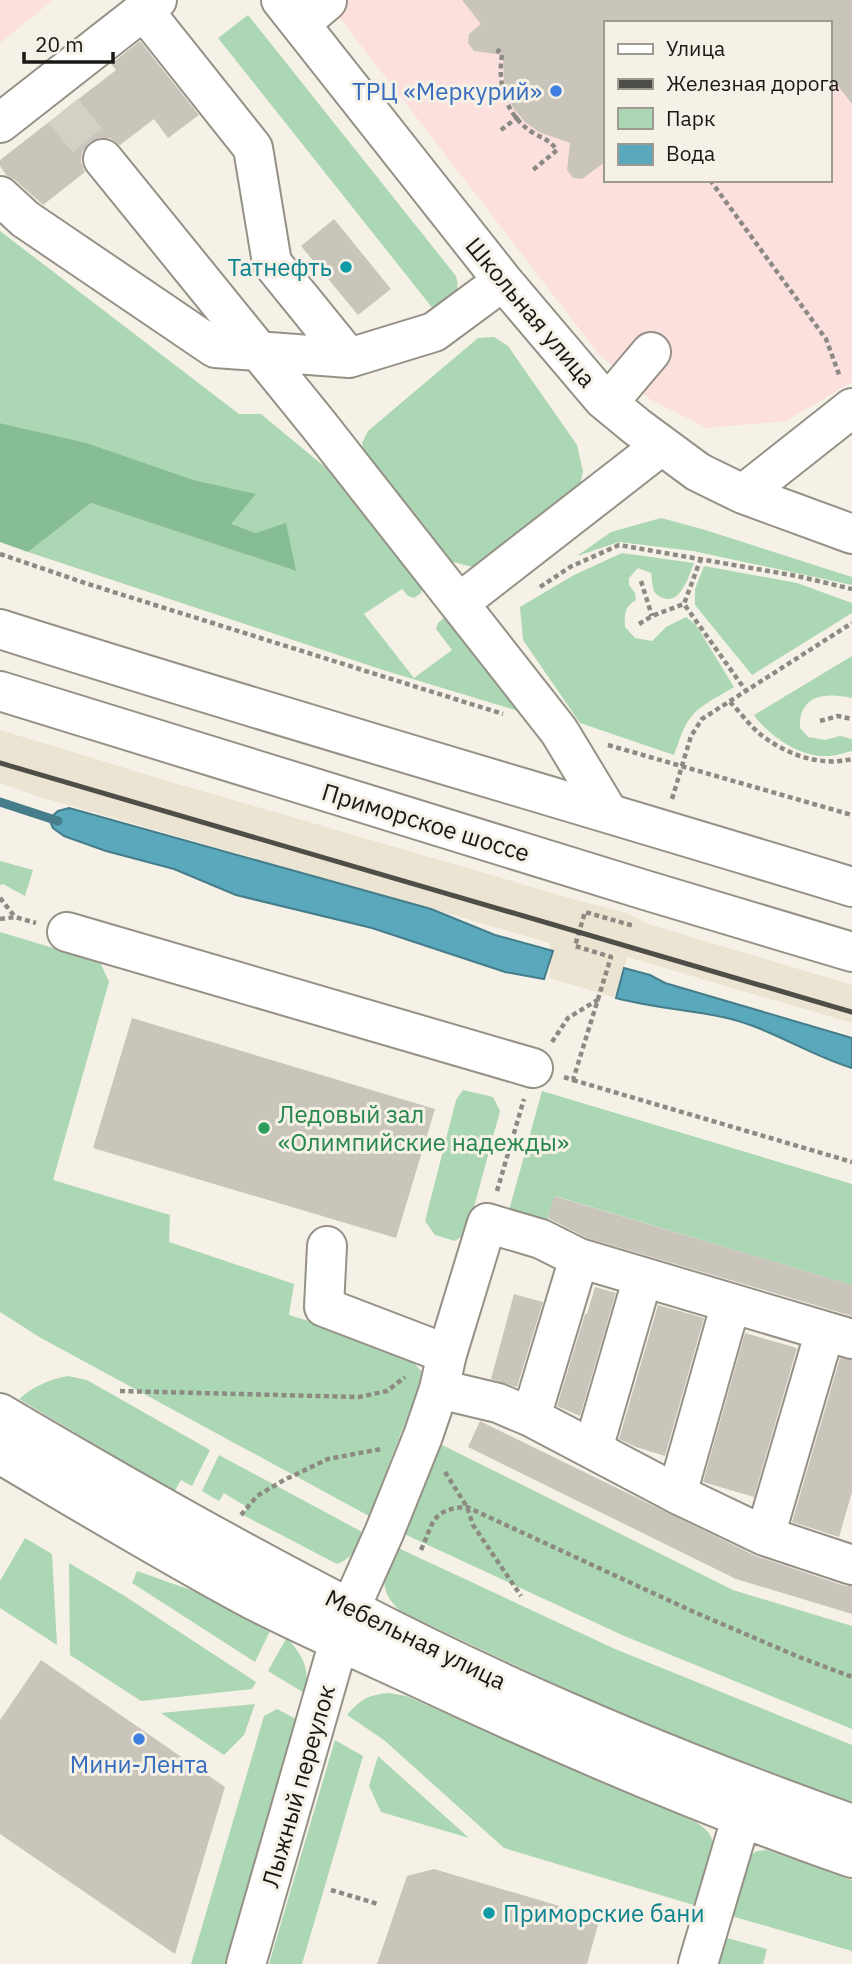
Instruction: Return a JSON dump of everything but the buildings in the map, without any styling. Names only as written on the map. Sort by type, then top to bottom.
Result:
[{"type":"street","points":[[0,123],[54,99],[150,6],[253,148],[272,262],[349,358]]},
{"type":"street","name":"Школьная улица","points":[[302,8],[503,281],[608,403],[698,472],[743,494],[852,534]]},
{"type":"street","points":[[103,159],[318,424],[559,731],[608,812]]},
{"type":"street","points":[[0,196],[25,219],[215,348],[349,358],[434,332],[503,281]]},
{"type":"street","points":[[608,403],[651,352]]},
{"type":"street","points":[[743,494],[847,395]]},
{"type":"street","points":[[458,603],[661,446]]},
{"type":"street","points":[[0,629],[191,690],[608,812],[852,887]]},
{"type":"street","name":"Приморское шоссе","points":[[0,691],[852,951]]},
{"type":"street","points":[[67,932],[533,1068]]},
{"type":"street","points":[[487,1223],[541,1239],[579,1258],[839,1335],[765,1536]]},
{"type":"street","name":"Лыжный переулок","points":[[246,1964],[345,1625],[423,1436],[441,1364],[487,1223]]},
{"type":"street","points":[[327,1246],[324,1307],[441,1364],[498,1403],[531,1417],[677,1494],[765,1536],[851,1560]]},
{"type":"street","points":[[531,1417],[579,1258]]},
{"type":"street","points":[[593,1449],[643,1277]]},
{"type":"street","points":[[677,1494],[731,1303]]},
{"type":"street","name":"Мебельная улица","points":[[0,1413],[136,1493],[345,1625],[543,1736],[746,1803],[852,1824]]},
{"type":"street","name":"Мебельная улица","points":[[0,1454],[254,1600],[345,1625]]},
{"type":"street","points":[[698,1964],[746,1803]]},
{"type":"street","name":"Мебельная улица","points":[[746,1803],[852,1858]]},
{"type":"path","points":[[500,48],[500,83],[504,97],[517,117],[534,134],[550,140],[557,150],[533,170]]},
{"type":"path","points":[[501,130],[517,117]]},
{"type":"path","points":[[711,182],[826,340],[847,395]]},
{"type":"path","points":[[536,589],[570,567],[619,545],[797,576],[852,589]]},
{"type":"path","points":[[0,554],[559,731],[852,815]]},
{"type":"path","points":[[639,624],[684,604],[701,558]]},
{"type":"path","points":[[641,581],[652,616]]},
{"type":"path","points":[[684,604],[746,691]]},
{"type":"path","points":[[671,803],[691,736],[702,719],[852,623]]},
{"type":"path","points":[[730,702],[760,734],[791,753],[824,762],[852,759]]},
{"type":"path","points":[[820,721],[838,716],[852,719]]},
{"type":"path","points":[[0,898],[15,917]]},
{"type":"path","points":[[573,1080],[611,957],[575,946],[585,912],[634,926]]},
{"type":"path","points":[[487,1223],[533,1068],[568,1018],[599,999]]},
{"type":"path","points":[[533,1068],[852,1162]]},
{"type":"path","points":[[120,1391],[359,1397],[387,1391],[441,1364]]},
{"type":"path","points":[[238,1520],[257,1496],[284,1479],[328,1459],[403,1444],[423,1436],[467,1507],[473,1525],[521,1597]]},
{"type":"path","points":[[421,1550],[439,1514],[451,1508],[467,1507],[694,1612],[799,1657],[852,1676]]},
{"type":"path","points":[[331,1890],[378,1904]]},
{"type":"shaded area","points":[[0,0],[53,0],[0,43]]},
{"type":"shaded area","points":[[326,0],[852,0],[852,382],[786,421],[707,428],[651,400],[598,353]]},
{"type":"shaded area","points":[[0,730],[627,913],[648,924],[852,985],[852,1023],[627,957],[616,998],[550,978],[550,943],[40,797],[0,783]]},
{"type":"green space","points":[[248,15],[456,276],[456,293],[438,315],[218,38]]},
{"type":"green space","points":[[0,231],[239,414],[261,414],[325,467],[423,584],[421,593],[414,598],[402,589],[364,614],[414,678],[452,650],[436,629],[446,616],[528,714],[383,670],[28,552],[91,503],[296,571],[256,533],[230,524],[255,494],[194,480],[87,443],[0,423]]},
{"type":"green space","points":[[494,337],[508,346],[577,445],[583,471],[577,501],[480,569],[442,559],[365,459],[362,443],[368,431],[478,338]]},
{"type":"green space","points":[[0,423],[87,443],[194,480],[256,494],[231,524],[256,533],[286,523],[296,571],[91,503],[28,552],[0,542]]},
{"type":"green space","points":[[661,518],[852,577],[852,585],[693,551],[619,542],[577,556],[611,532]]},
{"type":"green space","points":[[622,553],[694,563],[683,588],[675,597],[669,599],[655,593],[651,573],[638,568],[629,578],[629,585],[636,600],[626,611],[625,627],[635,638],[652,641],[666,627],[686,617],[696,625],[734,687],[695,712],[683,730],[674,755],[580,723],[523,640],[520,607],[574,575]]},
{"type":"green space","points":[[704,566],[797,583],[852,603],[852,613],[752,675],[695,605],[695,589]]},
{"type":"green space","points":[[852,656],[852,698],[824,696],[811,701],[802,712],[800,728],[808,737],[825,740],[840,736],[852,739],[852,751],[827,756],[804,752],[776,737],[754,715]]},
{"type":"green space","points":[[0,861],[33,870],[25,896],[3,884],[0,885]]},
{"type":"green space","points":[[0,932],[100,962],[109,982],[53,1180],[170,1215],[169,1242],[294,1284],[289,1315],[401,1349],[424,1374],[369,1516],[41,1338],[0,1312]]},
{"type":"green space","points":[[463,1090],[493,1097],[500,1111],[467,1233],[455,1241],[435,1235],[425,1221],[456,1100]]},
{"type":"green space","points":[[542,1091],[852,1184],[852,1285],[555,1196],[545,1226],[508,1214]]},
{"type":"green space","points":[[68,1376],[87,1380],[210,1450],[192,1486],[181,1480],[174,1492],[19,1399],[42,1384]]},
{"type":"green space","points":[[432,1440],[733,1590],[852,1626],[852,1729],[622,1635],[402,1533]]},
{"type":"green space","points":[[219,1455],[364,1533],[354,1552],[337,1564],[243,1515],[247,1507],[224,1493],[219,1501],[202,1491]]},
{"type":"green space","points":[[25,1538],[52,1554],[57,1645],[0,1608],[0,1581]]},
{"type":"green space","points":[[396,1547],[615,1649],[852,1745],[852,1803],[746,1765],[576,1694],[400,1611],[392,1603],[384,1580]]},
{"type":"green space","points":[[69,1563],[256,1682],[252,1689],[141,1701],[70,1655]]},
{"type":"green space","points":[[137,1571],[216,1599],[272,1627],[255,1662],[132,1583]]},
{"type":"green space","points":[[287,1637],[304,1663],[307,1676],[306,1694],[268,1671]]},
{"type":"green space","points":[[389,1693],[406,1696],[696,1822],[709,1834],[713,1845],[697,1906],[504,1848],[384,1740],[347,1715],[365,1699]]},
{"type":"green space","points":[[255,1704],[244,1735],[224,1755],[161,1713]]},
{"type":"green space","points":[[277,1709],[296,1719],[225,1964],[191,1964],[264,1716]]},
{"type":"green space","points":[[335,1740],[363,1756],[302,1964],[269,1964]]},
{"type":"green space","points":[[378,1756],[469,1838],[381,1812],[369,1786]]},
{"type":"green space","points":[[767,1850],[852,1880],[852,1951],[728,1915],[748,1857],[757,1851]]},
{"type":"green space","points":[[727,1938],[767,1949],[763,1964],[719,1964]]},
{"type":"water","points":[[69,808],[431,909],[495,935],[553,951],[544,979],[505,972],[372,928],[236,895],[174,869],[106,851],[64,836],[53,828],[49,819],[58,811]]},
{"type":"water","points":[[624,968],[650,975],[665,983],[852,1038],[852,1068],[743,1022],[616,998]]},
{"type":"waterway","points":[[0,802],[58,821]]},
{"type":"tunnel","points":[[63,111],[103,159]]},
{"type":"railway","points":[[0,763],[852,1012]]},
{"type":"place","name":"ТРЦ «Меркурий»","points":[[556,91]]},
{"type":"place","name":"Татнефть","points":[[346,267]]},
{"type":"place","name":"Ледовый зал «Олимпийские надежды»","points":[[264,1128]]},
{"type":"place","name":"Мини-Лента","points":[[139,1739]]},
{"type":"place","name":"Приморские бани","points":[[489,1913]]}]
